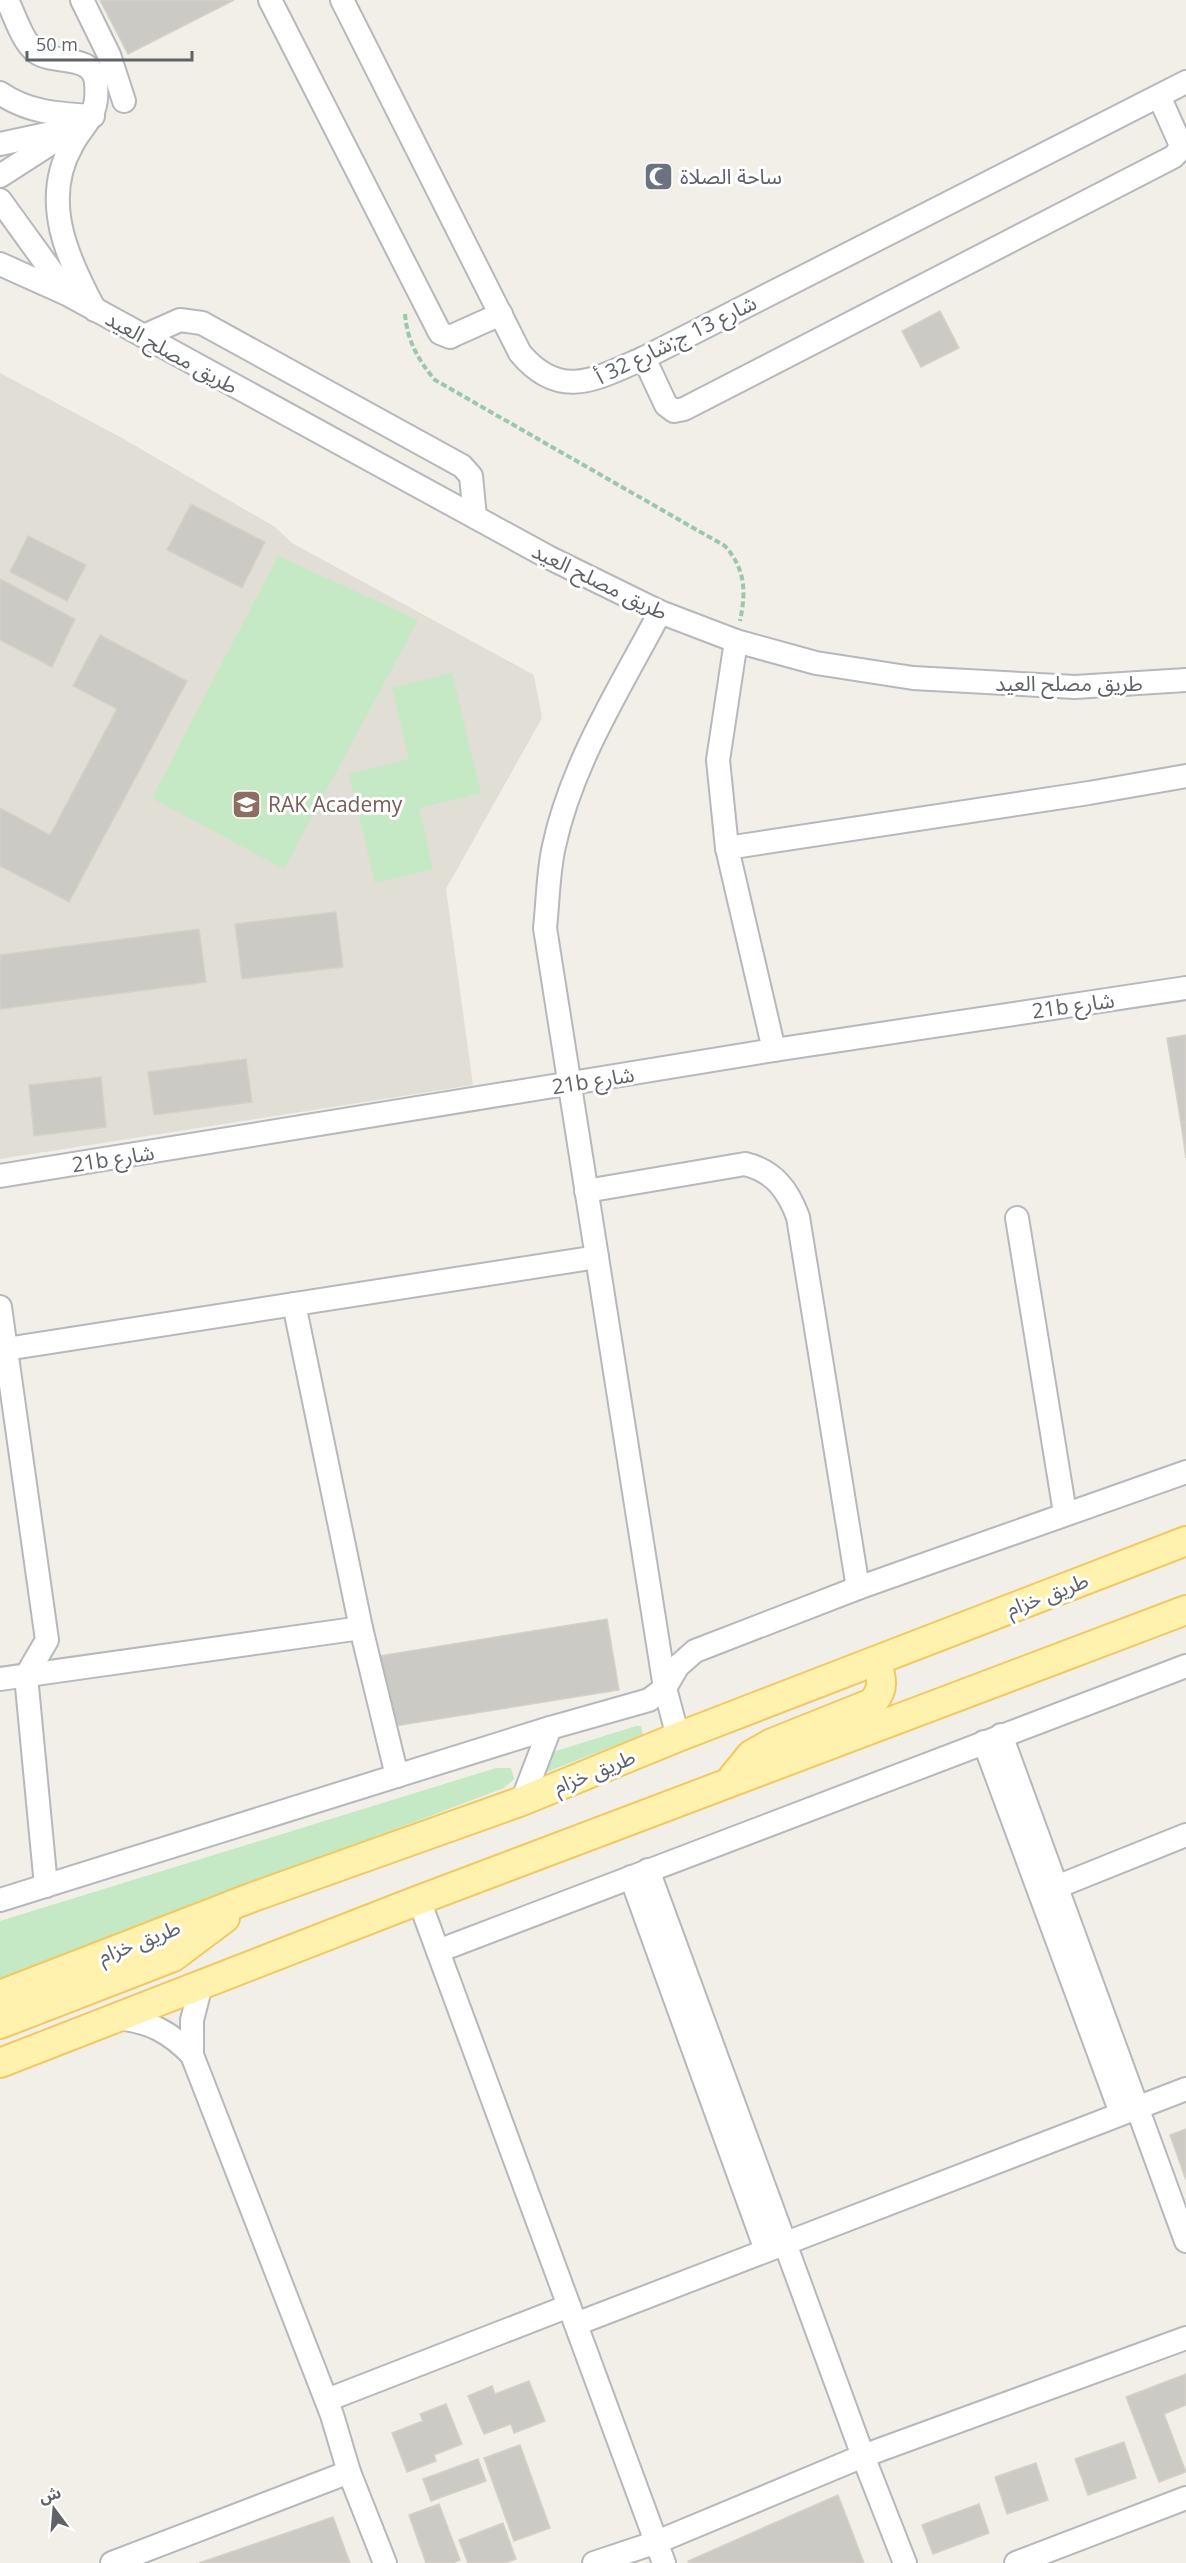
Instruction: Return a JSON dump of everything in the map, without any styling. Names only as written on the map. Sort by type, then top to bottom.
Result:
[{"type":"main road","name":"طريق خزام","points":[[0,1995],[253,1897],[522,1801],[678,1737],[1186,1541]]},
{"type":"main road","points":[[0,2063],[419,1900],[1186,1610]]},
{"type":"main road","points":[[728,1783],[751,1755],[772,1743],[872,1703],[881,1694],[882,1682],[876,1661]]},
{"type":"main road","points":[[0,2024],[173,1957],[253,1897]]},
{"type":"street","points":[[8,0],[30,46],[44,57],[81,63],[94,74],[96,83],[93,116],[71,145],[61,176],[58,208],[62,240],[74,271],[95,310]]},
{"type":"street","points":[[82,0],[114,67],[124,101]]},
{"type":"street","points":[[270,0],[437,329],[444,336],[454,335],[501,314]]},
{"type":"street","name":"شارع 13 ج;شارع 32 أ","points":[[342,0],[520,353],[532,368],[549,378],[567,383],[587,382],[644,358],[1186,82]]},
{"type":"street","points":[[59,60],[69,56],[86,43],[94,23]]},
{"type":"street","points":[[0,93],[16,104],[51,113],[93,116]]},
{"type":"street","points":[[644,358],[670,409],[679,411],[1173,157],[1179,151],[1180,143],[1159,96]]},
{"type":"street","points":[[0,144],[52,133],[93,116]]},
{"type":"street","points":[[0,176],[93,116]]},
{"type":"street","name":"طريق مصلح العيد","points":[[0,200],[69,295]]},
{"type":"street","name":"طريق مصلح العيد","points":[[0,264],[69,295],[548,557],[660,612],[735,641],[816,663],[913,678],[1075,687],[1186,680]]},
{"type":"street","points":[[144,336],[180,320],[195,320],[212,329],[462,466],[471,476],[475,517]]},
{"type":"street","points":[[660,612],[590,743],[568,797],[553,846],[545,928],[665,1688],[678,1737]]},
{"type":"street","points":[[735,641],[718,760],[727,848],[774,1050]]},
{"type":"street","points":[[727,848],[1186,776]]},
{"type":"street","name":"21b شارع","points":[[0,1176],[774,1050],[1186,988]]},
{"type":"street","points":[[586,1191],[745,1164],[762,1168],[779,1181],[792,1201],[798,1217],[858,1588]]},
{"type":"street","points":[[1017,1218],[1065,1513]]},
{"type":"street","points":[[6,1349],[597,1257]]},
{"type":"street","points":[[294,1304],[362,1628],[397,1776]]},
{"type":"street","points":[[0,1307],[47,1640],[26,1676],[46,1886]]},
{"type":"street","points":[[0,1900],[550,1728],[649,1700],[665,1688],[678,1666],[695,1651],[858,1588],[1186,1472]]},
{"type":"street","points":[[0,1680],[362,1628]]},
{"type":"street","points":[[438,1951],[1186,1666]]},
{"type":"street","points":[[522,1801],[550,1728]]},
{"type":"street","points":[[993,1739],[1128,2110],[1186,2241]]},
{"type":"street","points":[[1048,1890],[1186,1835]]},
{"type":"street","points":[[639,1873],[776,2247],[905,2563]]},
{"type":"street","points":[[419,1900],[660,2553]]},
{"type":"street","points":[[201,1985],[192,2019],[192,2055],[327,2400],[349,2472],[386,2563]]},
{"type":"street","points":[[117,2018],[139,2020],[159,2027],[177,2039],[192,2055]]},
{"type":"street","points":[[327,2400],[776,2247],[1186,2089]]},
{"type":"street","points":[[594,2563],[660,2553],[863,2456],[1186,2337]]},
{"type":"street","points":[[112,2563],[138,2558],[349,2472]]},
{"type":"street","points":[[1016,2563],[1186,2499]]},
{"type":"path","points":[[409,274],[404,307],[407,331],[416,354],[435,380],[725,546],[739,565],[745,588],[735,641]]},
{"type":"shaded area","name":"RAK Academy","points":[[0,373],[122,438],[275,527],[292,543],[534,675],[542,718],[446,889],[473,1085],[0,1159]]},
{"type":"green space","points":[[278,556],[418,620],[284,869],[152,798]]},
{"type":"green space","points":[[452,673],[481,793],[419,808],[433,869],[375,883],[349,774],[409,759],[392,688]]},
{"type":"green space","points":[[641,1726],[643,1735],[541,1774],[553,1752]]},
{"type":"green space","points":[[496,1768],[511,1768],[514,1779],[504,1788],[0,1979],[0,1921]]},
{"type":"building","points":[[100,0],[234,0],[128,54]]},
{"type":"building","points":[[940,311],[959,348],[921,367],[902,331]]},
{"type":"building","points":[[191,504],[265,542],[242,588],[167,550]]},
{"type":"building","points":[[28,536],[86,565],[67,601],[10,572]]},
{"type":"building","points":[[0,579],[75,619],[52,667],[0,640]]},
{"type":"building","points":[[100,635],[187,681],[69,902],[0,866],[0,808],[50,835],[117,709],[73,686]]},
{"type":"building","points":[[336,912],[343,967],[242,979],[235,924]]},
{"type":"building","points":[[199,929],[206,982],[0,1009],[0,955]]},
{"type":"building","points":[[1186,1035],[1186,1122],[1181,1123],[1167,1038]]},
{"type":"building","points":[[246,1059],[252,1102],[154,1115],[148,1072]]},
{"type":"building","points":[[101,1077],[106,1127],[34,1136],[29,1085]]},
{"type":"building","points":[[1186,1122],[1186,1158],[1181,1123]]},
{"type":"building","points":[[607,1619],[619,1690],[389,1727],[379,1656]]},
{"type":"building","points":[[1186,2129],[1186,2180],[1170,2135]]},
{"type":"building","points":[[1186,2374],[1186,2405],[1164,2414],[1186,2472],[1159,2482],[1126,2397]]},
{"type":"building","points":[[529,2381],[545,2421],[514,2433],[511,2424],[484,2434],[468,2396],[492,2386],[495,2394]]},
{"type":"building","points":[[446,2404],[462,2444],[434,2455],[436,2461],[407,2472],[392,2433],[423,2421],[420,2414]]},
{"type":"building","points":[[1124,2442],[1136,2478],[1088,2495],[1075,2459]]},
{"type":"building","points":[[520,2445],[550,2528],[514,2541],[484,2458]]},
{"type":"building","points":[[478,2459],[486,2481],[431,2501],[423,2479]]},
{"type":"building","points":[[1036,2463],[1048,2500],[1007,2514],[995,2477]]},
{"type":"building","points":[[838,2495],[864,2563],[689,2563],[688,2561]]},
{"type":"building","points":[[439,2504],[460,2560],[453,2563],[426,2563],[409,2515]]},
{"type":"building","points":[[979,2504],[989,2533],[933,2554],[922,2525]]},
{"type":"building","points":[[333,2517],[350,2563],[199,2563]]},
{"type":"building","points":[[503,2523],[516,2559],[505,2563],[468,2563],[459,2540]]},
{"type":"place","name":"ساحة الصلاة","points":[[659,176]]},
{"type":"place","name":"RAK Academy","points":[[247,804]]}]
